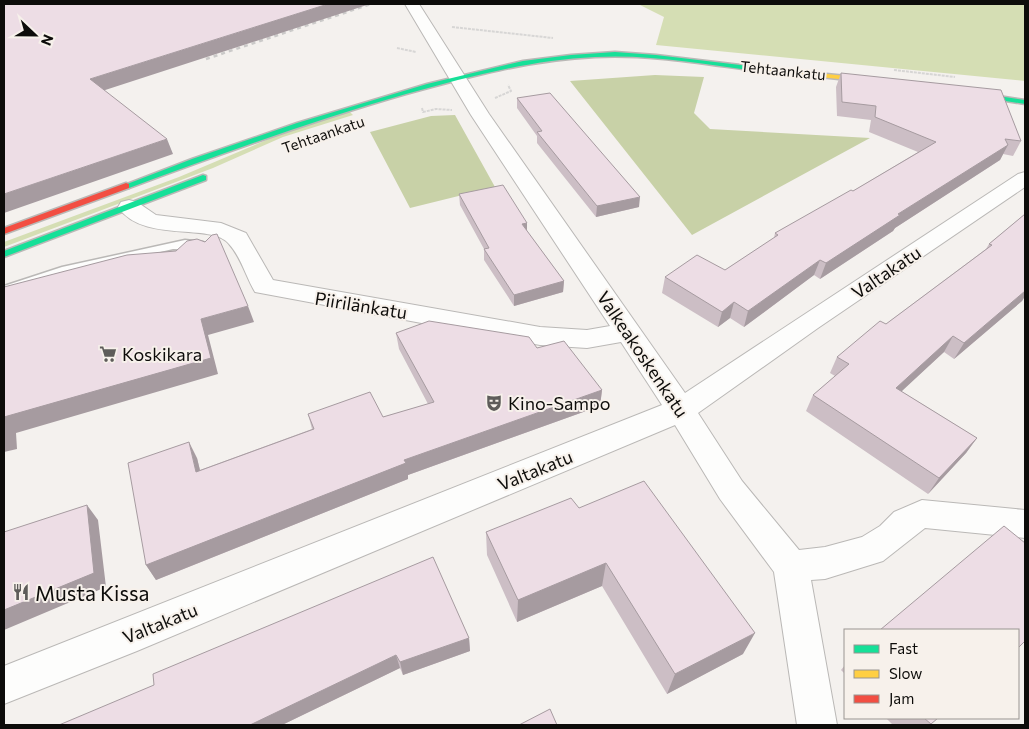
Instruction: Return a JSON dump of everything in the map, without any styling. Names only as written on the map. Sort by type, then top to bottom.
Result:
[{"type":"main road","name":"Tehtaankatu","points":[[4,231],[329,113],[465,88],[559,56],[593,54],[655,57],[885,82]]},
{"type":"main road","name":"Tehtaankatu","points":[[548,72],[655,57]]},
{"type":"main road","points":[[1025,91],[956,89],[1025,102]]},
{"type":"main road","points":[[4,254],[217,172]]},
{"type":"street","name":"Valkeakoskenkatu","points":[[412,4],[480,115],[681,410],[731,490],[791,567],[817,725]]},
{"type":"street","name":"Valtakatu","points":[[4,685],[124,638],[681,410],[738,368],[799,330],[1023,181]]},
{"type":"street","name":"Piirilänkatu","points":[[129,207],[150,221],[221,230],[238,238],[264,286],[540,336],[587,339],[628,332]]},
{"type":"street","points":[[791,567],[825,563],[871,550],[892,536],[906,522],[922,514],[1025,524]]},
{"type":"lane","points":[[4,291],[62,271],[173,245],[202,246],[210,252]]},
{"type":"path","points":[[427,29],[449,27],[554,38]]},
{"type":"green space","points":[[638,4],[1025,4],[1025,81],[656,45],[664,17]]},
{"type":"green space","points":[[655,75],[704,77],[694,113],[710,129],[870,138],[692,235],[570,81]]},
{"type":"green space","points":[[348,110],[353,115],[283,137],[213,168],[4,247],[4,242],[179,177],[290,130]]},
{"type":"green space","points":[[455,115],[495,187],[410,208],[370,132],[431,116]]},
{"type":"building","points":[[4,4],[328,4],[90,79],[167,139],[4,194]]},
{"type":"building","points":[[841,73],[1001,90],[1021,141],[1005,139],[1008,145],[898,214],[900,215],[826,263],[820,260],[748,311],[734,302],[722,312],[665,277],[697,255],[725,270],[778,235],[775,233],[851,190],[853,191],[936,142],[875,117],[876,106],[842,102]]},
{"type":"building","points":[[550,93],[640,197],[597,206],[537,132],[542,131],[517,98]]},
{"type":"building","points":[[503,185],[527,223],[522,224],[564,281],[514,295],[484,249],[489,248],[459,194]]},
{"type":"building","points":[[1025,214],[1025,291],[964,343],[953,336],[896,388],[977,438],[939,478],[813,395],[849,364],[837,357],[880,321],[886,324],[992,245],[989,244]]},
{"type":"building","name":"Koskikara","points":[[217,234],[248,306],[201,319],[211,358],[4,417],[4,287],[127,255],[176,251],[187,241],[197,239],[205,242],[212,235]]},
{"type":"building","points":[[429,321],[529,337],[537,348],[564,341],[602,390],[404,460],[406,463],[146,565],[128,463],[189,442],[196,472],[314,429],[308,414],[370,392],[383,417],[434,402],[396,333]]},
{"type":"building","points":[[644,481],[755,633],[675,674],[606,563],[518,600],[486,532],[571,498],[579,508]]},
{"type":"building","points":[[87,505],[94,573],[4,610],[4,532]]},
{"type":"building","points":[[1004,526],[1025,543],[1025,641],[1019,647],[1019,629],[881,629]]},
{"type":"building","points":[[433,557],[469,638],[400,662],[396,655],[250,725],[59,725],[154,685],[153,674]]},
{"type":"building","points":[[550,709],[557,725],[519,725]]},
{"type":"building","points":[[925,719],[937,719],[931,724]]},
{"type":"railway","points":[[206,59],[371,4]]},
{"type":"traffic: fast","points":[[126,186],[230,148],[370,102],[453,79],[523,63],[615,54],[757,69]]},
{"type":"traffic: fast","points":[[968,93],[1025,102]]},
{"type":"traffic: fast","points":[[4,254],[203,178]]},
{"type":"traffic: slow","points":[[757,69],[876,81]]},
{"type":"traffic: jam","points":[[4,231],[126,186]]},
{"type":"place","name":"Koskikara","points":[[108,354]]},
{"type":"place","name":"Kino-Sampo","points":[[494,403]]},
{"type":"place","name":"Musta Kissa","points":[[21,592]]}]
